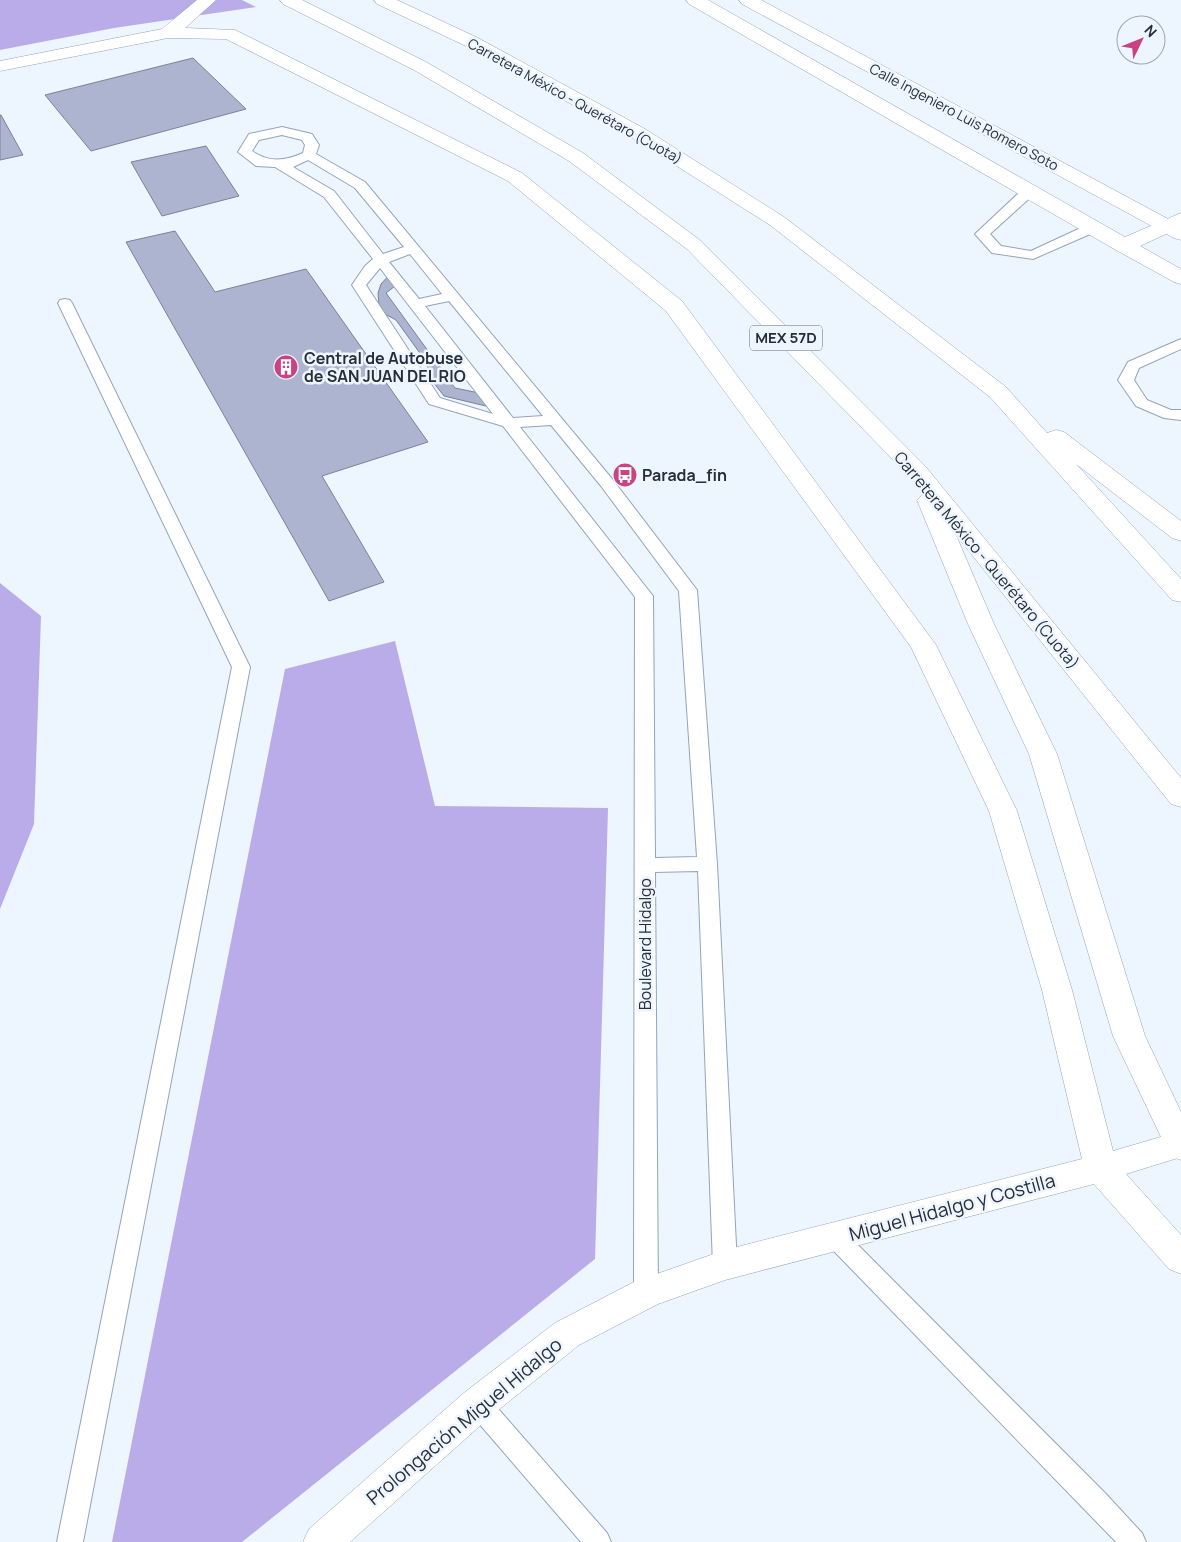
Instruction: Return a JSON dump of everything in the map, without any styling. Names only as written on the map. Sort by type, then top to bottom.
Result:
[{"type":"main road","points":[[168,33],[207,0]]},
{"type":"main road","name":"Carretera México - Querétaro (Cuota)","points":[[289,0],[420,66],[576,157],[694,245],[917,471],[1181,797]]},
{"type":"main road","name":"Carretera México - Querétaro (Cuota)","points":[[383,0],[472,42],[629,128],[777,221],[998,392],[1181,594]]},
{"type":"main road","points":[[695,0],[1181,278]]},
{"type":"main road","name":"Calle Ingeniero Luis Romero Soto","points":[[748,0],[1176,226]]},
{"type":"main road","points":[[0,66],[168,33],[229,34],[515,177],[674,306],[923,645],[1003,811],[1057,990],[1101,1168],[1181,1260]]},
{"type":"main road","points":[[1123,246],[1176,226]]},
{"type":"main road","points":[[998,392],[1181,534]]},
{"type":"main road","points":[[917,471],[981,624],[1043,754],[1129,1036],[1180,1145]]},
{"type":"main road","name":"Miguel Hidalgo y Costilla","points":[[725,1265],[836,1238],[1101,1168],[1180,1145]]},
{"type":"main road","name":"Prolongación Miguel Hidalgo","points":[[322,1542],[478,1404],[567,1334],[646,1293],[725,1265]]},
{"type":"lane","points":[[282,131],[307,137],[312,146],[309,155],[292,163],[279,164],[262,163],[245,152],[254,137],[282,131]]},
{"type":"lane","points":[[309,155],[360,184],[607,483],[688,590],[707,864],[725,1265]]},
{"type":"lane","points":[[279,164],[329,194],[381,258],[508,423]]},
{"type":"lane","points":[[1028,192],[982,234],[997,250],[1033,255],[1092,228]]},
{"type":"lane","points":[[413,249],[381,258],[368,270],[358,285],[434,401],[508,423],[554,420]]},
{"type":"lane","points":[[416,304],[452,296]]},
{"type":"lane","points":[[65,303],[241,667],[70,1542]]},
{"type":"lane","points":[[1181,343],[1132,365],[1126,380],[1141,403],[1169,415],[1181,414]]},
{"type":"lane","name":"Boulevard Hidalgo","points":[[508,423],[644,596],[646,1293]]},
{"type":"lane","points":[[645,865],[707,864]]},
{"type":"lane","points":[[836,1238],[1097,1503],[1133,1542]]},
{"type":"lane","points":[[478,1404],[598,1542]]},
{"type":"shaded area","points":[[0,0],[242,0],[256,7],[114,28],[0,50]]},
{"type":"shaded area","points":[[0,583],[41,616],[34,824],[0,909]]},
{"type":"shaded area","points":[[395,641],[435,806],[608,808],[595,1259],[242,1542],[112,1542],[285,669]]},
{"type":"building","points":[[193,58],[246,109],[91,151],[45,95]]},
{"type":"building","points":[[1,115],[23,155],[0,160]]},
{"type":"building","points":[[206,146],[239,196],[162,216],[131,162]]},
{"type":"building","name":"Central de Autobuse de SAN JUAN DEL RIO","points":[[175,231],[215,292],[306,269],[428,442],[322,476],[384,582],[329,601],[126,242]]},
{"type":"building","points":[[391,273],[399,283],[386,293],[455,388],[484,394],[490,407],[444,396],[429,377],[427,363],[396,320],[385,314],[379,304],[378,293],[381,284]]},
{"type":"place","name":"Central de Autobuse de SAN JUAN DEL RIO","points":[[286,367]]},
{"type":"place","name":"Parada_fin","points":[[625,475]]}]
